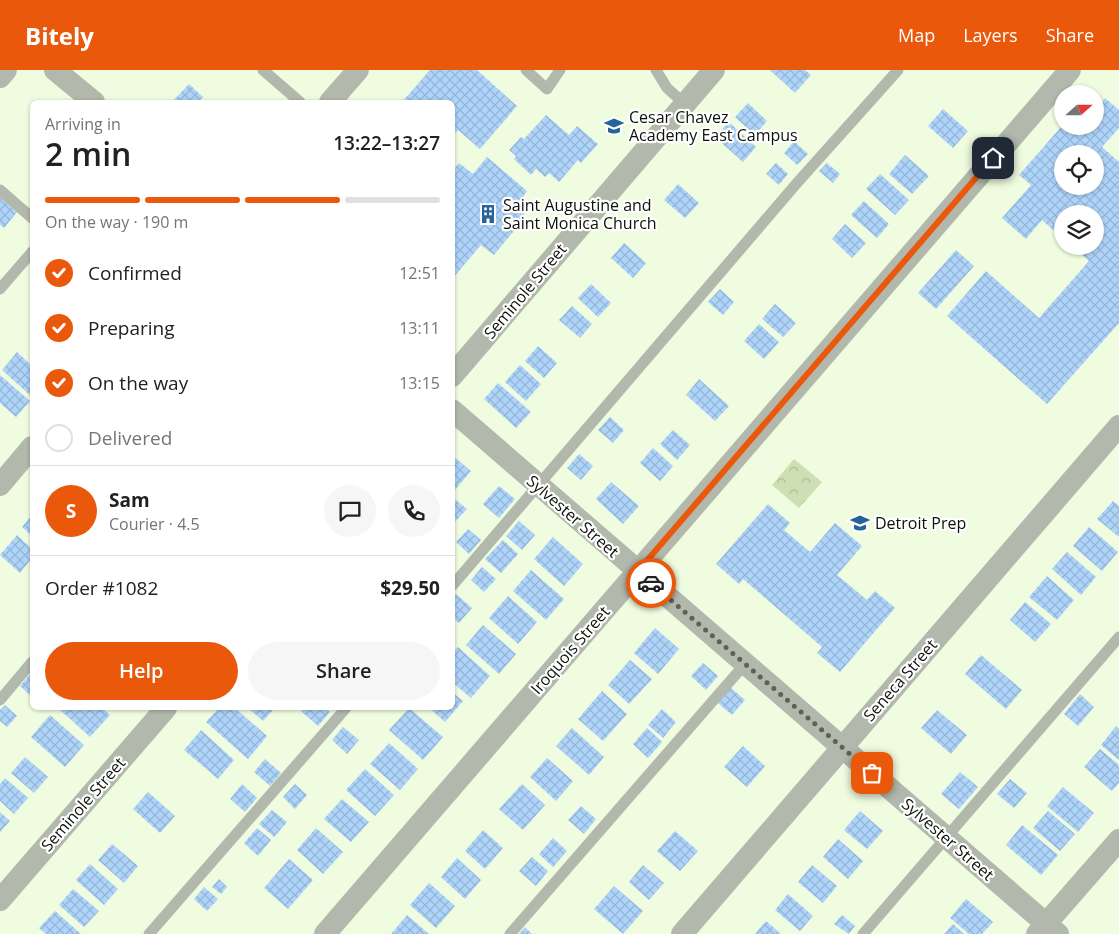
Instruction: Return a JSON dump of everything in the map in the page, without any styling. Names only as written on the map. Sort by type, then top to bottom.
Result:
[{"type":"street","points":[[0,77],[6,70]]},
{"type":"street","points":[[55,70],[92,100]]},
{"type":"street","points":[[332,100],[358,70]]},
{"type":"street","name":"Seminole Street","points":[[455,372],[714,70]]},
{"type":"street","name":"Iroquois Street","points":[[325,934],[1070,70]]},
{"type":"street","name":"Sylvester Street","points":[[455,413],[946,837],[1047,930]]},
{"type":"street","name":"Seneca Street","points":[[682,934],[1119,426]]},
{"type":"street","points":[[0,485],[30,449]]},
{"type":"street","name":"Seminole Street","points":[[0,900],[164,710]]},
{"type":"street","points":[[1047,930],[1119,840]]},
{"type":"lane","points":[[262,70],[298,100]]},
{"type":"lane","points":[[526,70],[547,89],[560,70]]},
{"type":"lane","points":[[656,70],[666,88],[685,104]]},
{"type":"lane","points":[[455,583],[539,487],[797,183],[898,70]]},
{"type":"lane","points":[[0,190],[30,216]]},
{"type":"lane","points":[[0,289],[30,254]]},
{"type":"lane","points":[[863,934],[1119,637]]},
{"type":"lane","points":[[0,700],[30,664]]},
{"type":"lane","points":[[510,934],[745,664]]},
{"type":"lane","points":[[149,934],[344,710]]},
{"type":"green space","points":[[794,459],[822,482],[799,508],[772,485]]},
{"type":"building","points":[[430,70],[477,70],[517,106],[480,149],[458,130],[455,134],[455,100],[404,100]]},
{"type":"building","points":[[770,70],[805,70],[811,75],[795,93]]},
{"type":"building","points":[[189,84],[203,97],[200,100],[174,100]]},
{"type":"building","points":[[1105,98],[1119,110],[1119,128],[1104,145],[1054,145],[1054,195],[1104,195],[1104,149],[1119,162],[1119,323],[1047,404],[947,316],[986,271],[1039,318],[1089,261],[1082,255],[1104,255],[1104,205],[1054,205],[1054,231],[1042,220],[1026,239],[1002,218],[1031,185],[1019,175],[1054,135],[1104,135]]},
{"type":"building","points":[[748,103],[767,121],[755,135],[735,117]]},
{"type":"building","points":[[943,109],[968,131],[953,148],[928,126]]},
{"type":"building","points":[[546,115],[569,135],[577,126],[598,144],[581,163],[578,160],[559,182],[549,173],[545,177],[536,169],[531,175],[514,159],[516,156],[509,150],[521,137],[524,139]]},
{"type":"building","points":[[729,122],[756,147],[743,162],[715,137]]},
{"type":"building","points":[[794,141],[808,154],[797,165],[784,153]]},
{"type":"building","points":[[905,155],[929,176],[912,194],[889,174]]},
{"type":"building","name":"Saint Augustine and Saint Monica Church","points":[[487,157],[527,191],[519,202],[528,209],[520,219],[522,221],[494,255],[481,245],[455,275],[455,168],[459,163],[473,174]]},
{"type":"building","points":[[776,163],[788,174],[779,185],[766,174]]},
{"type":"building","points":[[827,163],[840,174],[833,183],[819,171]]},
{"type":"building","points":[[880,174],[909,200],[895,215],[866,189]]},
{"type":"building","points":[[678,184],[699,203],[685,218],[664,200]]},
{"type":"building","points":[[0,197],[17,212],[4,228],[0,225]]},
{"type":"building","points":[[864,201],[889,224],[877,238],[851,215]]},
{"type":"building","points":[[845,224],[866,243],[852,258],[832,239]]},
{"type":"building","points":[[624,243],[646,263],[633,278],[611,258]]},
{"type":"building","points":[[956,250],[974,266],[936,309],[918,293]]},
{"type":"building","points":[[591,284],[611,303],[598,317],[578,298]]},
{"type":"building","points":[[720,289],[734,302],[723,315],[708,302]]},
{"type":"building","points":[[775,304],[796,323],[783,337],[762,319]]},
{"type":"building","points":[[572,306],[592,324],[580,338],[559,320]]},
{"type":"building","points":[[759,324],[779,342],[764,359],[744,341]]},
{"type":"building","points":[[538,346],[557,363],[544,378],[525,361]]},
{"type":"building","points":[[17,352],[30,364],[30,395],[2,370]]},
{"type":"building","points":[[520,365],[541,384],[526,401],[505,382]]},
{"type":"building","points":[[0,375],[30,401],[16,417],[0,403]]},
{"type":"building","points":[[699,379],[729,406],[715,421],[686,395]]},
{"type":"building","points":[[498,383],[531,412],[516,428],[484,399]]},
{"type":"building","points":[[610,417],[624,430],[613,443],[598,430]]},
{"type":"building","points":[[673,430],[690,445],[677,460],[660,444]]},
{"type":"building","points":[[653,448],[673,466],[660,481],[640,463]]},
{"type":"building","points":[[579,454],[593,466],[581,480],[567,468]]},
{"type":"building","points":[[455,458],[471,471],[455,490]]},
{"type":"building","points":[[611,482],[639,506],[623,524],[596,499]]},
{"type":"building","points":[[499,486],[515,499],[499,518],[483,504]]},
{"type":"building","points":[[455,499],[467,509],[455,522]]},
{"type":"building","points":[[1113,501],[1119,506],[1119,537],[1097,519]]},
{"type":"building","points":[[768,504],[790,523],[784,530],[810,552],[835,523],[862,546],[837,575],[867,600],[875,591],[895,608],[840,672],[817,653],[822,647],[743,579],[739,584],[716,564]]},
{"type":"building","points":[[30,517],[30,534],[22,527]]},
{"type":"building","points":[[519,521],[535,535],[522,550],[506,536]]},
{"type":"building","points":[[1089,527],[1118,552],[1102,571],[1073,546]]},
{"type":"building","points":[[468,529],[481,540],[469,554],[456,542]]},
{"type":"building","points":[[17,535],[30,547],[30,560],[20,573],[0,555]]},
{"type":"building","points":[[553,537],[583,564],[564,586],[534,559]]},
{"type":"building","points":[[503,540],[518,554],[501,573],[485,559]]},
{"type":"building","points":[[1067,552],[1096,577],[1081,595],[1052,569]]},
{"type":"building","points":[[482,567],[496,579],[484,592],[471,580]]},
{"type":"building","points":[[531,570],[564,599],[546,620],[513,591]]},
{"type":"building","points":[[1047,576],[1074,600],[1057,620],[1029,597]]},
{"type":"building","points":[[455,595],[472,608],[459,623],[455,620]]},
{"type":"building","points":[[508,596],[537,622],[518,644],[489,618]]},
{"type":"building","points":[[1025,602],[1051,624],[1035,642],[1010,620]]},
{"type":"building","points":[[483,625],[516,654],[499,674],[466,645]]},
{"type":"building","points":[[655,628],[679,649],[658,674],[634,653]]},
{"type":"building","points":[[458,647],[490,676],[471,698],[455,685],[455,650]]},
{"type":"building","points":[[981,655],[1022,690],[1006,709],[965,674]]},
{"type":"building","points":[[630,660],[652,679],[629,704],[608,685]]},
{"type":"building","points":[[703,663],[718,676],[706,690],[691,676]]},
{"type":"building","points":[[30,674],[30,695],[20,686]]},
{"type":"building","points":[[731,688],[745,700],[732,715],[718,703]]},
{"type":"building","points":[[602,691],[627,714],[603,741],[578,719]]},
{"type":"building","points":[[455,694],[463,701],[445,722],[431,710],[455,710]]},
{"type":"building","points":[[1080,694],[1094,707],[1078,726],[1064,714]]},
{"type":"building","points":[[5,705],[17,716],[7,727],[0,721],[0,710]]},
{"type":"building","points":[[662,709],[676,722],[663,738],[648,725]]},
{"type":"building","points":[[60,710],[104,710],[110,715],[90,737]]},
{"type":"building","points":[[217,710],[237,710],[267,736],[248,759],[206,722]]},
{"type":"building","points":[[250,710],[273,710],[263,721]]},
{"type":"building","points":[[328,710],[330,712],[318,726],[301,711]]},
{"type":"building","points":[[407,710],[411,710],[443,737],[423,760],[389,730]]},
{"type":"building","points":[[937,710],[967,735],[951,754],[921,728]]},
{"type":"building","points":[[50,715],[84,745],[65,767],[31,737]]},
{"type":"building","points":[[1116,726],[1119,729],[1119,760],[1101,745]]},
{"type":"building","points":[[343,727],[359,740],[347,754],[332,740]]},
{"type":"building","points":[[572,728],[604,757],[589,775],[556,746]]},
{"type":"building","points":[[647,728],[662,742],[648,758],[633,744]]},
{"type":"building","points":[[201,730],[234,760],[218,779],[184,750]]},
{"type":"building","points":[[389,743],[418,769],[400,790],[370,764]]},
{"type":"building","points":[[743,746],[765,766],[747,787],[724,767]]},
{"type":"building","points":[[1100,749],[1119,765],[1119,783],[1112,791],[1084,767]]},
{"type":"building","points":[[25,757],[48,777],[34,793],[11,773]]},
{"type":"building","points":[[547,758],[573,781],[556,801],[530,777]]},
{"type":"building","points":[[265,759],[281,773],[270,786],[254,772]]},
{"type":"building","points":[[365,769],[394,795],[375,816],[346,790]]},
{"type":"building","points":[[960,772],[978,787],[959,809],[941,794]]},
{"type":"building","points":[[5,778],[28,798],[14,814],[0,801],[0,784]]},
{"type":"building","points":[[1010,779],[1027,793],[1014,808],[997,794]]},
{"type":"building","points":[[242,784],[257,798],[245,812],[230,799]]},
{"type":"building","points":[[295,784],[307,795],[295,809],[283,797]]},
{"type":"building","points":[[522,784],[545,805],[523,830],[499,809]]},
{"type":"building","points":[[1063,787],[1094,813],[1078,832],[1047,806]]},
{"type":"building","points":[[148,792],[175,816],[160,833],[133,809]]},
{"type":"building","points":[[342,799],[369,822],[351,842],[324,819]]},
{"type":"building","points":[[581,806],[596,819],[584,834],[568,820]]},
{"type":"building","points":[[272,810],[287,822],[274,837],[259,824]]},
{"type":"building","points":[[860,811],[883,831],[867,849],[844,830]]},
{"type":"building","points":[[1048,811],[1075,834],[1060,851],[1033,828]]},
{"type":"building","points":[[0,812],[10,821],[0,832]]},
{"type":"building","points":[[1022,825],[1058,855],[1041,875],[1006,845]]},
{"type":"building","points":[[257,828],[271,840],[258,856],[244,843]]},
{"type":"building","points":[[316,828],[343,852],[323,874],[297,850]]},
{"type":"building","points":[[483,830],[503,848],[485,869],[465,851]]},
{"type":"building","points":[[675,831],[698,851],[680,871],[657,851]]},
{"type":"building","points":[[553,838],[567,851],[553,867],[539,854]]},
{"type":"building","points":[[838,839],[863,861],[848,879],[823,857]]},
{"type":"building","points":[[112,844],[138,866],[124,883],[98,860]]},
{"type":"building","points":[[532,857],[548,871],[536,886],[519,871]]},
{"type":"building","points":[[457,858],[481,880],[465,899],[441,877]]},
{"type":"building","points":[[289,859],[313,880],[288,909],[264,888]]},
{"type":"building","points":[[90,864],[118,889],[104,905],[76,880]]},
{"type":"building","points":[[643,865],[664,883],[649,900],[629,882]]},
{"type":"building","points":[[812,865],[837,886],[823,903],[798,882]]},
{"type":"building","points":[[219,879],[227,887],[221,894],[212,887]]},
{"type":"building","points":[[429,883],[455,906],[436,928],[410,905]]},
{"type":"building","points":[[614,886],[643,911],[623,934],[594,909]]},
{"type":"building","points":[[204,887],[218,899],[207,911],[194,899]]},
{"type":"building","points":[[73,889],[99,911],[84,927],[59,905]]},
{"type":"building","points":[[788,894],[813,916],[800,931],[775,910]]},
{"type":"building","points":[[966,899],[993,922],[982,934],[969,934],[950,918]]},
{"type":"building","points":[[55,911],[81,934],[46,934],[39,928]]},
{"type":"building","points":[[407,915],[429,934],[391,934]]},
{"type":"building","points":[[842,915],[855,926],[849,934],[834,924]]},
{"type":"building","points":[[766,921],[781,934],[755,934]]},
{"type":"building","points":[[953,924],[964,934],[944,934]]},
{"type":"building","points":[[525,927],[532,934],[519,934]]},
{"type":"way so far","points":[[651,583],[872,773]]},
{"type":"place","name":"Cesar Chavez Academy East Campus","points":[[614,126]]},
{"type":"place","name":"Saint Augustine and Saint Monica Church","points":[[488,214]]},
{"type":"place","name":"Detroit Prep","points":[[860,523]]},
{"type":"route","points":[[651,583],[638,571],[993,158]]}]
